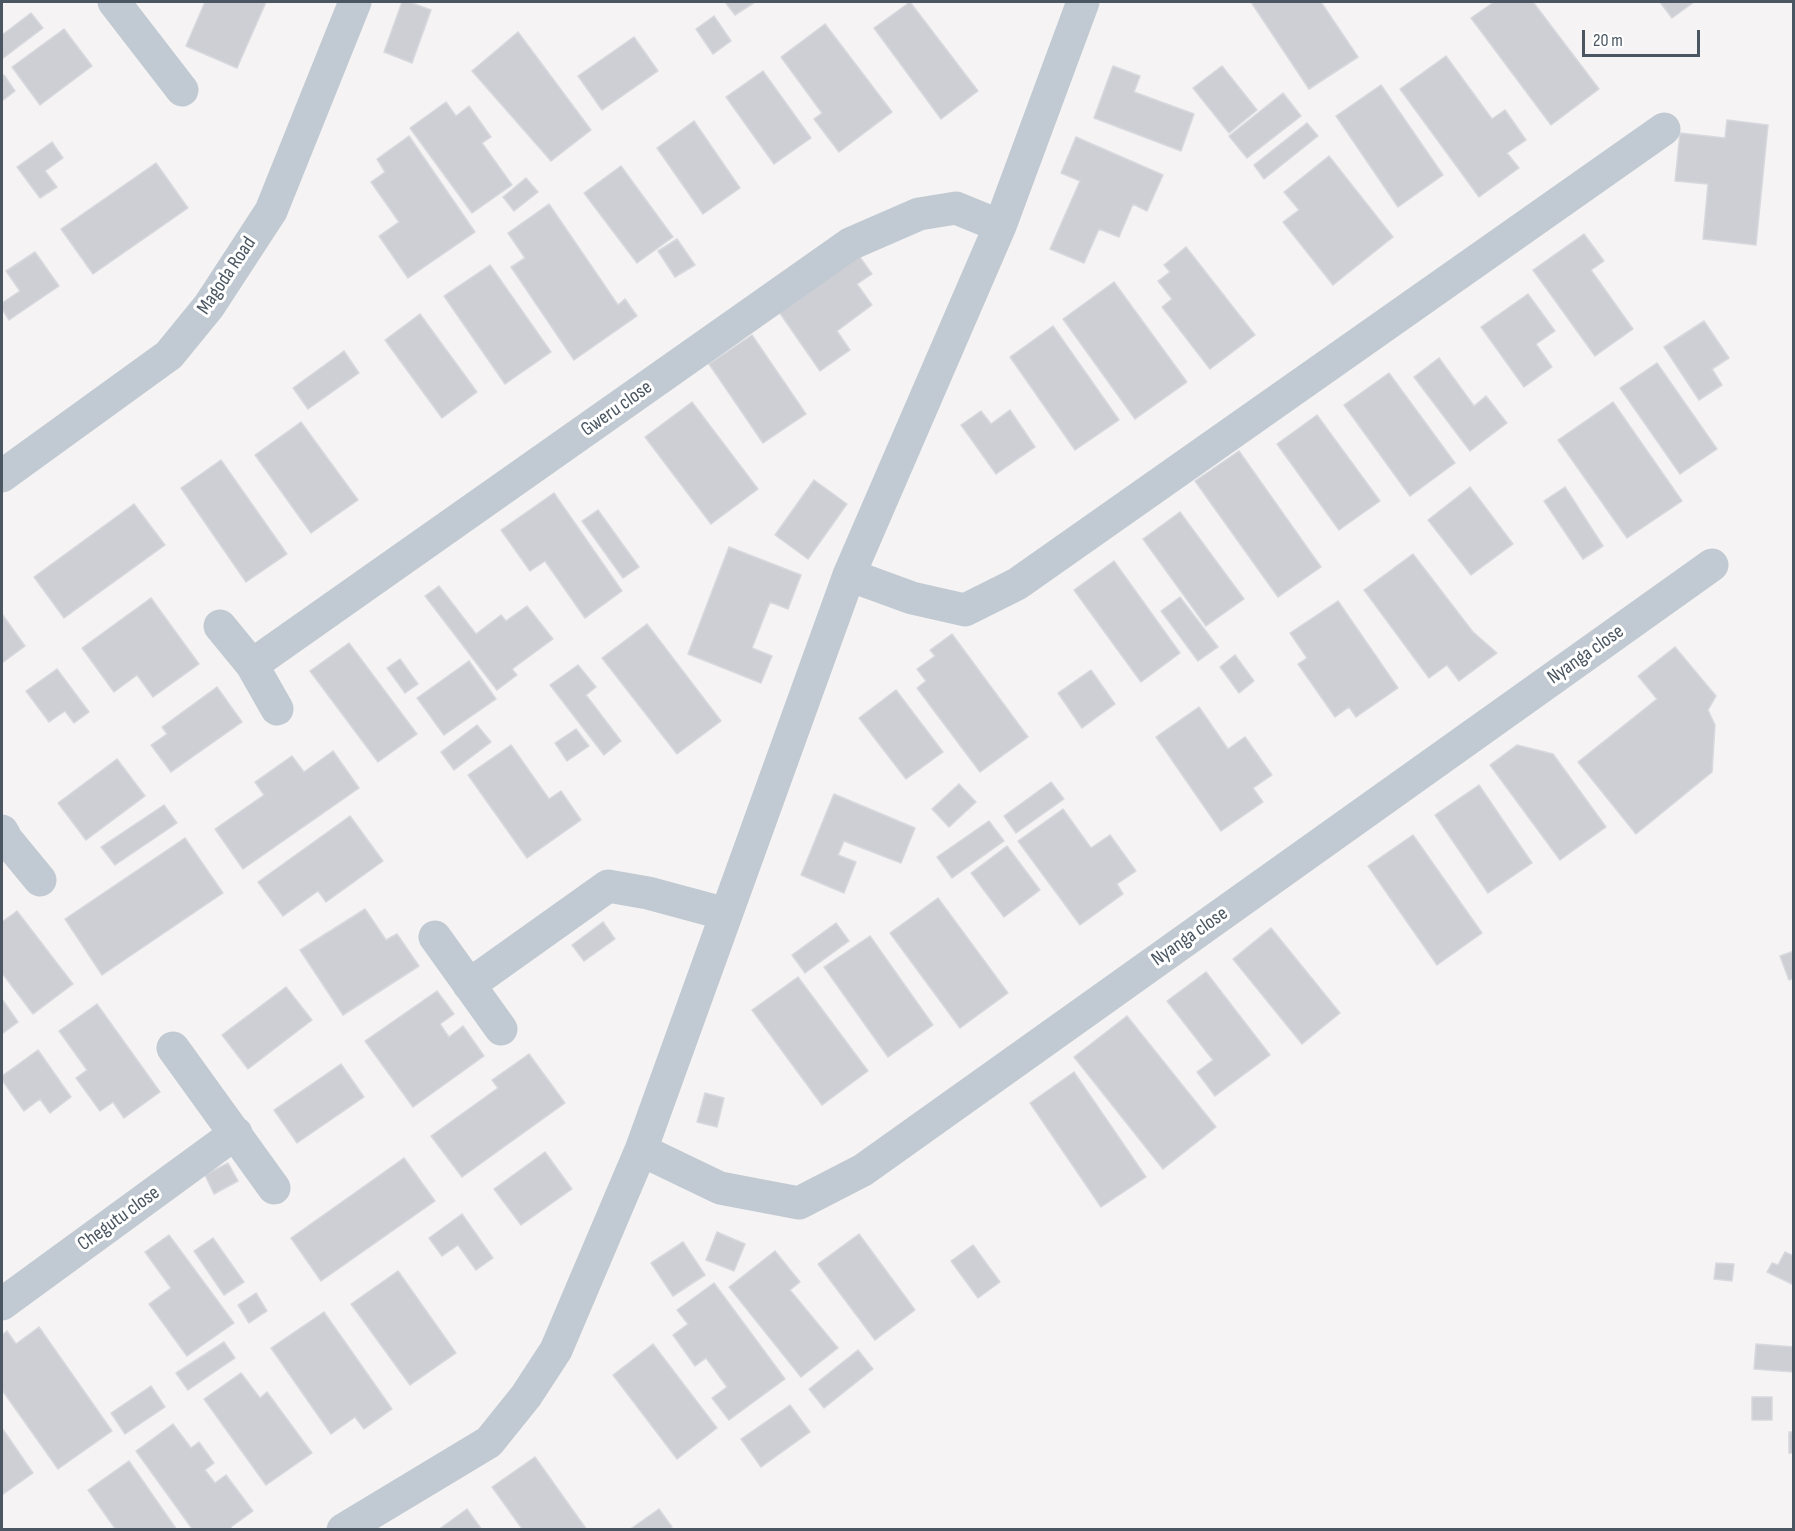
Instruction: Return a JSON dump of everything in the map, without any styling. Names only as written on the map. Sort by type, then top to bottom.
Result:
[{"type":"street","points":[[114,2],[182,90]]},
{"type":"street","name":"Magoda Road","points":[[2,476],[168,355],[209,306],[271,212],[355,2]]},
{"type":"street","points":[[343,1530],[489,1442],[526,1396],[556,1350],[641,1150],[849,575],[1000,225],[1083,2]]},
{"type":"street","points":[[849,575],[912,598],[966,610],[1017,584],[1664,129]]},
{"type":"street","name":"Gweru close","points":[[252,666],[850,244],[919,214],[956,208],[1000,225]]},
{"type":"street","name":"Nyanga close","points":[[641,1150],[720,1188],[799,1203],[863,1170],[1712,565]]},
{"type":"street","points":[[220,626],[252,666],[277,709]]},
{"type":"street","points":[[3,838],[40,880]]},
{"type":"street","points":[[469,985],[608,886],[648,893],[726,914]]},
{"type":"street","points":[[435,937],[501,1029]]},
{"type":"street","points":[[173,1048],[274,1188]]},
{"type":"street","name":"Chegutu close","points":[[2,1304],[236,1134]]},
{"type":"building","points":[[205,2],[266,2],[237,68],[186,46]]},
{"type":"building","points":[[402,2],[409,2],[431,10],[412,63],[384,52]]},
{"type":"building","points":[[725,2],[755,2],[735,15]]},
{"type":"building","points":[[910,2],[978,91],[941,119],[874,28]]},
{"type":"building","points":[[1251,2],[1321,2],[1358,57],[1309,89]]},
{"type":"building","points":[[1494,2],[1533,2],[1599,89],[1551,125],[1471,18]]},
{"type":"building","points":[[1660,2],[1694,2],[1672,18]]},
{"type":"building","points":[[31,13],[43,28],[2,59],[2,35]]},
{"type":"building","points":[[714,16],[731,41],[713,54],[696,29]]},
{"type":"building","points":[[825,24],[892,112],[839,152],[814,119],[822,113],[781,57]]},
{"type":"building","points":[[64,29],[92,66],[40,105],[12,67]]},
{"type":"building","points":[[518,32],[591,130],[551,161],[472,71]]},
{"type":"building","points":[[634,37],[658,71],[602,110],[578,76]]},
{"type":"building","points":[[1446,56],[1492,119],[1505,110],[1526,140],[1507,153],[1519,168],[1479,197],[1400,89]]},
{"type":"building","points":[[1113,66],[1140,76],[1134,92],[1194,114],[1181,151],[1094,118]]},
{"type":"building","points":[[1222,66],[1257,110],[1229,133],[1193,88]]},
{"type":"building","points":[[763,71],[811,138],[774,164],[726,97]]},
{"type":"building","points":[[4,75],[15,91],[2,101],[2,77]]},
{"type":"building","points":[[1381,85],[1443,175],[1398,207],[1336,116]]},
{"type":"building","points":[[1283,93],[1301,116],[1247,158],[1229,136]]},
{"type":"building","points":[[446,102],[456,116],[469,106],[491,137],[482,143],[512,185],[472,213],[410,128]]},
{"type":"building","points":[[1727,120],[1768,125],[1756,245],[1703,239],[1708,184],[1675,181],[1680,133],[1725,138]]},
{"type":"building","points":[[694,121],[740,188],[703,214],[657,148]]},
{"type":"building","points":[[1307,123],[1318,136],[1264,179],[1254,165]]},
{"type":"building","points":[[409,136],[475,232],[408,278],[379,236],[399,222],[371,182],[385,172],[377,159]]},
{"type":"building","points":[[1076,137],[1163,175],[1147,211],[1133,204],[1119,237],[1099,229],[1084,263],[1050,249],[1080,181],[1061,173]]},
{"type":"building","points":[[52,142],[63,158],[45,171],[57,187],[40,198],[17,167]]},
{"type":"building","points":[[1329,156],[1393,237],[1333,285],[1283,222],[1299,210],[1284,192]]},
{"type":"building","points":[[156,163],[188,208],[93,274],[61,229]]},
{"type":"building","points":[[621,166],[673,237],[637,263],[584,193]]},
{"type":"building","points":[[526,178],[538,192],[514,211],[503,197]]},
{"type":"building","points":[[549,204],[618,305],[625,299],[637,316],[574,360],[511,267],[525,258],[508,233]]},
{"type":"building","points":[[1584,234],[1604,261],[1591,270],[1633,329],[1595,356],[1533,270]]},
{"type":"building","points":[[677,239],[695,265],[675,277],[658,251]]},
{"type":"building","points":[[1186,247],[1255,335],[1210,369],[1162,307],[1172,299],[1158,281],[1170,272],[1164,265]]},
{"type":"building","points":[[35,252],[59,286],[9,320],[2,309],[2,303],[20,291],[6,271]]},
{"type":"building","points":[[857,253],[872,274],[857,284],[872,305],[837,331],[850,350],[820,371],[777,309]]},
{"type":"building","points":[[490,265],[551,352],[505,384],[444,296]]},
{"type":"building","points":[[1114,282],[1187,382],[1135,419],[1063,319]]},
{"type":"building","points":[[1528,294],[1555,331],[1536,344],[1552,367],[1524,387],[1481,327]]},
{"type":"building","points":[[420,314],[477,392],[442,418],[385,340]]},
{"type":"building","points":[[1704,321],[1729,358],[1712,369],[1722,385],[1699,400],[1664,347]]},
{"type":"building","points":[[1053,326],[1119,420],[1075,450],[1010,357]]},
{"type":"building","points":[[752,335],[806,414],[763,443],[709,364]]},
{"type":"building","points":[[344,351],[359,373],[308,409],[293,388]]},
{"type":"building","points":[[1439,358],[1474,406],[1486,396],[1507,423],[1470,451],[1414,377]]},
{"type":"building","points":[[1657,363],[1717,449],[1680,474],[1620,388]]},
{"type":"building","points":[[1389,373],[1455,463],[1410,496],[1344,405]]},
{"type":"building","points":[[692,402],[758,489],[711,524],[645,437]]},
{"type":"building","points":[[1613,402],[1682,501],[1627,538],[1558,440]]},
{"type":"building","points":[[1010,410],[1035,447],[996,474],[961,425],[981,411],[991,424]]},
{"type":"building","points":[[1317,415],[1380,501],[1339,530],[1277,444]]},
{"type":"building","points":[[301,422],[358,500],[311,533],[255,455]]},
{"type":"building","points":[[1239,451],[1321,567],[1278,597],[1195,481]]},
{"type":"building","points":[[221,460],[287,554],[246,582],[181,488]]},
{"type":"building","points":[[814,480],[847,504],[808,559],[775,535]]},
{"type":"building","points":[[1470,487],[1513,544],[1471,575],[1428,520]]},
{"type":"building","points":[[1565,487],[1603,546],[1583,559],[1544,501]]},
{"type":"building","points":[[554,493],[622,591],[585,618],[545,561],[530,571],[501,530]]},
{"type":"building","points":[[134,504],[165,545],[64,618],[34,577]]},
{"type":"building","points":[[598,510],[639,567],[623,578],[582,521]]},
{"type":"building","points":[[1180,512],[1244,599],[1206,626],[1143,539]]},
{"type":"building","points":[[729,547],[801,575],[788,609],[770,602],[752,648],[772,656],[761,683],[688,654]]},
{"type":"building","points":[[1413,554],[1473,632],[1497,653],[1459,681],[1447,665],[1429,678],[1364,590]]},
{"type":"building","points":[[1114,561],[1180,653],[1141,682],[1074,590]]},
{"type":"building","points":[[439,586],[476,634],[501,615],[506,621],[527,606],[553,639],[512,669],[517,675],[497,690],[425,596]]},
{"type":"building","points":[[1180,597],[1218,647],[1198,661],[1161,611]]},
{"type":"building","points":[[151,598],[199,664],[153,697],[137,675],[114,692],[82,648]]},
{"type":"building","points":[[1338,601],[1398,688],[1356,717],[1349,707],[1335,717],[1298,664],[1307,658],[1290,633]]},
{"type":"building","points":[[2,614],[25,646],[2,663]]},
{"type":"building","points":[[647,624],[721,721],[677,754],[602,658]]},
{"type":"building","points":[[952,634],[1028,737],[980,772],[917,688],[926,681],[917,669],[935,656],[930,650]]},
{"type":"building","points":[[349,643],[417,734],[378,762],[310,671]]},
{"type":"building","points":[[1675,647],[1716,696],[1708,710],[1715,725],[1712,772],[1636,834],[1578,762],[1657,699],[1638,676]]},
{"type":"building","points":[[1235,655],[1254,681],[1239,693],[1220,667]]},
{"type":"building","points":[[400,659],[418,684],[405,693],[387,668]]},
{"type":"building","points":[[469,661],[496,699],[444,735],[417,698]]},
{"type":"building","points":[[578,665],[596,687],[586,695],[621,741],[604,755],[550,685]]},
{"type":"building","points":[[57,669],[89,712],[74,723],[65,711],[49,722],[26,691]]},
{"type":"building","points":[[1091,670],[1115,704],[1082,728],[1058,693]]},
{"type":"building","points":[[217,687],[242,722],[171,772],[151,745],[167,734],[162,727]]},
{"type":"building","points":[[896,690],[943,752],[906,779],[859,718]]},
{"type":"building","points":[[1199,707],[1228,749],[1245,737],[1272,775],[1253,788],[1263,802],[1221,831],[1156,737]]},
{"type":"building","points":[[477,725],[491,742],[454,770],[441,752]]},
{"type":"building","points":[[576,729],[589,746],[567,761],[555,743]]},
{"type":"building","points":[[511,745],[549,799],[561,791],[581,820],[527,858],[468,775]]},
{"type":"building","points":[[1517,745],[1553,754],[1606,827],[1560,860],[1490,765]]},
{"type":"building","points":[[333,751],[359,788],[243,869],[215,829],[264,795],[255,782],[292,756],[304,772]]},
{"type":"building","points":[[117,759],[145,796],[86,840],[58,803]]},
{"type":"building","points":[[1051,782],[1064,799],[1016,833],[1004,816]]},
{"type":"building","points":[[959,784],[976,802],[949,827],[932,809]]},
{"type":"building","points":[[1479,785],[1532,863],[1488,893],[1435,815]]},
{"type":"building","points":[[834,794],[915,828],[901,863],[844,841],[838,855],[856,862],[844,893],[801,875]]},
{"type":"building","points":[[164,805],[177,823],[115,865],[101,847]]},
{"type":"building","points":[[1063,809],[1091,848],[1110,835],[1136,871],[1117,884],[1123,894],[1080,925],[1018,841]]},
{"type":"building","points":[[350,816],[383,861],[326,902],[318,891],[283,916],[258,882]]},
{"type":"building","points":[[989,821],[1004,841],[952,878],[937,857]]},
{"type":"building","points":[[1413,835],[1482,933],[1437,965],[1368,866]]},
{"type":"building","points":[[185,838],[223,893],[102,975],[65,919]]},
{"type":"building","points":[[1007,846],[1040,890],[1004,917],[971,873]]},
{"type":"building","points":[[938,898],[1008,993],[960,1028],[890,933]]},
{"type":"building","points":[[365,909],[386,940],[397,934],[419,966],[343,1015],[300,950]]},
{"type":"building","points":[[17,911],[73,984],[33,1014],[2,973],[2,922]]},
{"type":"building","points":[[603,922],[615,939],[584,961],[572,945]]},
{"type":"building","points":[[836,923],[849,941],[805,973],[792,955]]},
{"type":"building","points":[[1271,928],[1340,1013],[1302,1044],[1233,959]]},
{"type":"building","points":[[870,936],[933,1025],[888,1057],[824,967]]},
{"type":"building","points":[[1794,951],[1794,978],[1789,980],[1780,956]]},
{"type":"building","points":[[1206,972],[1270,1055],[1215,1096],[1197,1072],[1213,1060],[1167,1001]]},
{"type":"building","points":[[798,977],[868,1071],[822,1105],[752,1010]]},
{"type":"building","points":[[286,987],[312,1020],[248,1069],[222,1035]]},
{"type":"building","points":[[437,991],[454,1014],[440,1024],[449,1037],[463,1026],[484,1056],[413,1107],[365,1041]]},
{"type":"building","points":[[2,999],[18,1022],[2,1034]]},
{"type":"building","points":[[97,1004],[160,1092],[124,1118],[113,1102],[100,1111],[76,1078],[87,1070],[59,1031]]},
{"type":"building","points":[[1127,1016],[1216,1127],[1163,1169],[1074,1057]]},
{"type":"building","points":[[38,1050],[71,1097],[50,1113],[40,1099],[24,1111],[2,1080],[2,1076]]},
{"type":"building","points":[[529,1054],[565,1103],[462,1177],[431,1136],[498,1088],[492,1080]]},
{"type":"building","points":[[341,1064],[364,1097],[297,1143],[274,1110]]},
{"type":"building","points":[[1074,1072],[1146,1177],[1101,1207],[1030,1103]]},
{"type":"building","points":[[705,1093],[724,1098],[717,1127],[697,1122]]},
{"type":"building","points":[[545,1152],[572,1189],[521,1225],[494,1189]]},
{"type":"building","points":[[404,1158],[435,1201],[321,1281],[291,1238]]},
{"type":"building","points":[[228,1163],[238,1181],[214,1194],[205,1175]]},
{"type":"building","points":[[462,1214],[493,1258],[476,1270],[458,1245],[442,1256],[429,1238]]},
{"type":"building","points":[[717,1232],[745,1244],[734,1271],[706,1260]]},
{"type":"building","points":[[859,1234],[915,1310],[875,1340],[818,1264]]},
{"type":"building","points":[[169,1235],[234,1323],[187,1356],[149,1304],[171,1288],[145,1252]]},
{"type":"building","points":[[213,1238],[244,1282],[224,1295],[194,1251]]},
{"type":"building","points":[[683,1242],[705,1275],[673,1296],[651,1263]]},
{"type":"building","points":[[973,1245],[1000,1282],[978,1298],[951,1261]]},
{"type":"building","points":[[775,1251],[800,1282],[790,1290],[838,1348],[801,1377],[729,1287]]},
{"type":"building","points":[[1785,1252],[1794,1256],[1794,1285],[1767,1272],[1772,1263],[1778,1265]]},
{"type":"building","points":[[1716,1263],[1734,1264],[1732,1281],[1714,1279]]},
{"type":"building","points":[[398,1271],[456,1353],[410,1385],[351,1304]]},
{"type":"building","points":[[714,1283],[785,1379],[729,1420],[712,1398],[727,1387],[706,1358],[695,1366],[673,1335],[688,1324],[677,1310]]},
{"type":"building","points":[[256,1293],[267,1311],[249,1323],[238,1305]]},
{"type":"building","points":[[324,1312],[392,1409],[364,1429],[355,1417],[331,1434],[271,1348]]},
{"type":"building","points":[[39,1327],[112,1431],[58,1469],[2,1390],[2,1335],[7,1331],[16,1344]]},
{"type":"building","points":[[224,1342],[235,1358],[188,1390],[176,1373]]},
{"type":"building","points":[[653,1344],[717,1428],[677,1459],[613,1375]]},
{"type":"building","points":[[1756,1344],[1794,1347],[1794,1372],[1754,1369]]},
{"type":"building","points":[[858,1350],[873,1369],[824,1408],[809,1389]]},
{"type":"building","points":[[241,1373],[260,1398],[267,1392],[312,1453],[266,1485],[204,1399]]},
{"type":"building","points":[[151,1386],[165,1407],[125,1434],[111,1413]]},
{"type":"building","points":[[1752,1397],[1772,1397],[1772,1420],[1752,1420]]},
{"type":"building","points":[[790,1405],[810,1432],[761,1467],[741,1439]]},
{"type":"building","points":[[173,1424],[191,1448],[199,1442],[214,1463],[205,1470],[215,1483],[226,1475],[253,1511],[231,1527],[232,1530],[193,1530],[136,1451]]},
{"type":"building","points":[[2,1428],[33,1473],[2,1495]]},
{"type":"building","points":[[1789,1432],[1794,1432],[1794,1453],[1789,1453]]},
{"type":"building","points":[[535,1457],[587,1530],[523,1530],[492,1487]]},
{"type":"building","points":[[129,1461],[177,1530],[116,1530],[88,1490]]},
{"type":"building","points":[[467,1509],[482,1530],[438,1530]]},
{"type":"building","points":[[659,1509],[672,1527],[669,1530],[629,1530]]}]
